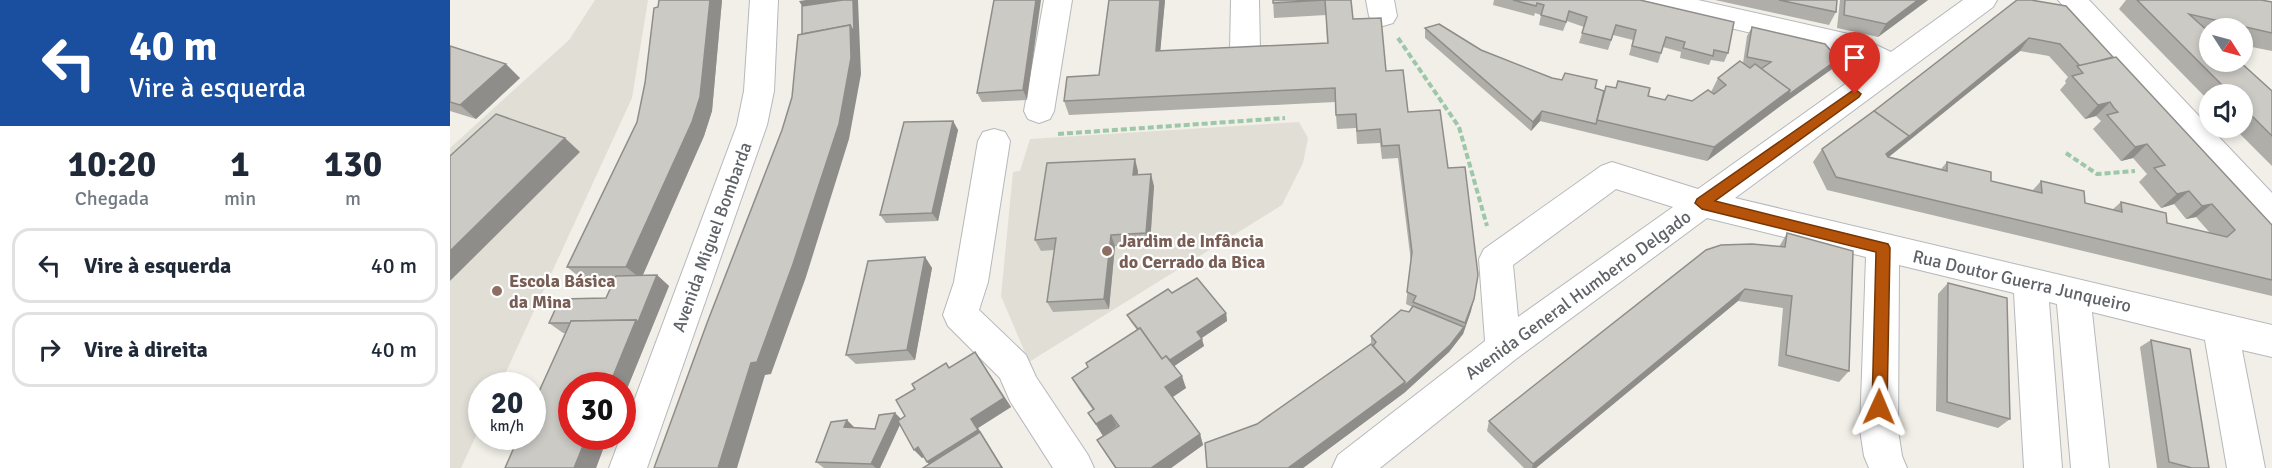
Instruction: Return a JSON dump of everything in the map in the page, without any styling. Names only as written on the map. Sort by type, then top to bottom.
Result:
[{"type":"street","name":"Avenida Miguel Bombarda","points":[[628,468],[753,125],[759,91],[764,0]]},
{"type":"street","points":[[1044,123],[1058,0]]},
{"type":"street","points":[[1245,0],[1245,50]]},
{"type":"street","points":[[1654,0],[1857,47],[1893,66]]},
{"type":"street","name":"Avenida General Humberto Delgado","points":[[1351,468],[1503,348],[1983,0]]},
{"type":"street","points":[[2072,0],[2272,215]]},
{"type":"street","points":[[994,141],[971,282],[960,315],[1013,368],[1023,389],[1075,468]]},
{"type":"street","name":"Rua Doutor Guerra Junqueiro","points":[[1496,259],[1612,175],[1702,203],[2272,341]]},
{"type":"street","points":[[1883,248],[1879,430],[1883,456],[1888,468]]},
{"type":"street","points":[[1496,259],[1503,348]]},
{"type":"street","points":[[2030,283],[2043,468]]},
{"type":"street","points":[[2073,293],[2090,468]]},
{"type":"street","points":[[2221,329],[2246,468]]},
{"type":"path","points":[[1381,8],[1459,127],[1496,259]]},
{"type":"path","points":[[1044,123],[1285,118]]},
{"type":"path","points":[[2066,153],[2097,174],[2135,171]]},
{"type":"shaded area","name":"Escola Básica da Mina","points":[[595,0],[648,0],[632,98],[506,372],[468,372],[469,450],[461,468],[450,468],[450,148],[569,40]]},
{"type":"shaded area","name":"Jardim de Infância do Cerrado da Bica","points":[[1299,122],[1308,138],[1303,163],[1282,205],[1029,362],[1001,296],[1013,172],[1020,171],[1030,139]]},
{"type":"building","points":[[659,0],[710,0],[700,97],[692,122],[626,267],[567,267],[637,122],[645,83],[654,8],[658,7]]},
{"type":"building","points":[[853,0],[854,32],[850,25],[802,34],[802,6]]},
{"type":"building","points":[[994,0],[1036,0],[1023,90],[977,93]]},
{"type":"building","points":[[1109,0],[1160,0],[1156,51],[1328,43],[1325,0],[1351,0],[1353,19],[1381,18],[1386,71],[1403,70],[1408,112],[1440,110],[1448,168],[1465,167],[1478,275],[1474,299],[1465,323],[1413,302],[1416,296],[1407,292],[1412,252],[1399,145],[1382,146],[1380,129],[1357,131],[1356,114],[1336,115],[1335,88],[1064,101],[1067,77],[1099,75]]},
{"type":"building","points":[[1273,0],[1325,0],[1273,3]]},
{"type":"building","points":[[1513,0],[1640,0],[1734,22],[1728,53],[1714,50],[1713,56],[1683,48],[1685,42],[1666,37],[1661,53],[1632,46],[1636,30],[1616,25],[1611,40],[1582,33],[1587,17],[1569,11],[1566,22],[1541,15],[1544,5],[1537,3],[1536,6]]},
{"type":"building","points":[[1779,0],[1837,0],[1836,12]]},
{"type":"building","points":[[1845,0],[1918,0],[1886,24],[1844,15]]},
{"type":"building","points":[[2017,0],[2066,6],[2113,57],[2080,66],[2060,44],[2029,38],[1907,138],[1909,136],[1874,111]]},
{"type":"building","points":[[2137,0],[2261,0],[2272,2],[2272,33],[2253,29],[2253,18],[2206,18],[2189,14],[2199,23],[2199,62]]},
{"type":"building","points":[[1439,24],[1481,50],[1552,78],[1562,80],[1565,73],[1597,80],[1595,88],[1604,91],[1596,124],[1542,111],[1533,122],[1425,28]]},
{"type":"building","points":[[850,25],[851,58],[839,124],[793,264],[757,362],[751,363],[718,468],[654,468],[782,130],[792,97],[798,35]]},
{"type":"building","points":[[1752,27],[1825,44],[1838,59],[1788,95],[1790,90],[1761,69],[1771,62],[1747,57]]},
{"type":"building","points":[[450,46],[506,64],[460,105],[450,102]]},
{"type":"building","points":[[2116,57],[2272,225],[2272,280],[1836,177],[1822,149],[1874,111],[1909,136],[1886,154],[1888,157],[1947,171],[1947,162],[1991,172],[1991,181],[2042,193],[2041,181],[2084,191],[2085,203],[2122,212],[2121,202],[2166,213],[2167,223],[2227,237],[2235,230],[2212,204],[2202,206],[2189,191],[2177,194],[2154,168],[2165,165],[2147,144],[2135,147],[2107,115],[2118,112],[2110,102],[2098,105],[2072,76],[2083,73],[2077,66]]},
{"type":"building","points":[[1740,61],[1750,68],[1755,64],[1790,90],[1714,147],[1597,120],[1606,86],[1616,88],[1618,81],[1650,88],[1648,96],[1665,100],[1668,95],[1692,101],[1708,90],[1714,94],[1726,85],[1718,78]]},
{"type":"building","points":[[2209,72],[2251,72],[2272,91],[2272,136],[2253,117],[2253,84],[2221,84]]},
{"type":"building","points":[[496,114],[565,138],[450,251],[450,156]]},
{"type":"building","points":[[953,121],[932,213],[880,215],[904,122]]},
{"type":"building","points":[[1135,159],[1133,175],[1151,174],[1146,233],[1111,235],[1104,299],[1047,302],[1056,238],[1035,240],[1047,163]]},
{"type":"building","points":[[1787,233],[1853,251],[1849,371],[1786,355],[1792,296],[1745,289],[1533,464],[1489,421],[1706,250],[1721,245],[1752,244],[1785,247]]},
{"type":"building","points":[[925,257],[907,350],[846,355],[868,261]]},
{"type":"building","points":[[657,275],[638,322],[636,320],[549,323],[560,299],[606,298],[616,276]]},
{"type":"building","points":[[1197,278],[1226,313],[1197,332],[1202,339],[1170,360],[1166,356],[1162,359],[1140,328],[1138,329],[1127,315],[1168,289],[1172,293]]},
{"type":"building","points":[[1948,283],[2007,298],[2010,419],[1947,402]]},
{"type":"building","points":[[1413,306],[1464,327],[1450,345],[1404,386],[1405,382],[1373,346],[1376,342],[1371,336],[1401,310],[1409,312]]},
{"type":"building","points":[[636,320],[615,372],[558,372],[558,450],[581,450],[574,468],[505,468],[513,450],[546,450],[546,376],[571,321]]},
{"type":"building","points":[[1140,328],[1162,359],[1166,356],[1182,376],[1165,387],[1200,434],[1151,468],[1116,468],[1097,440],[1119,426],[1111,415],[1096,424],[1088,413],[1094,409],[1072,378],[1088,367],[1086,363]]},
{"type":"building","points":[[2151,340],[2190,349],[2209,468],[2192,468],[2169,462]]},
{"type":"building","points":[[1371,344],[1405,382],[1288,468],[1207,468],[1205,443],[1257,424]]},
{"type":"building","points":[[975,352],[1004,398],[971,419],[978,430],[927,462],[918,447],[914,450],[898,421],[905,416],[896,400],[915,389],[912,384],[946,363],[949,368]]},
{"type":"building","points":[[895,413],[871,464],[816,462],[831,422],[847,420],[844,427],[875,429],[879,415]]},
{"type":"building","points":[[980,432],[1002,468],[923,468]]},
{"type":"place","name":"Jardim de Infância do Cerrado da Bica","points":[[1107,251]]},
{"type":"place","name":"Escola Básica da Mina","points":[[497,291]]},
{"type":"route","points":[[1855,94],[1702,203],[1883,248],[1879,407]]}]
